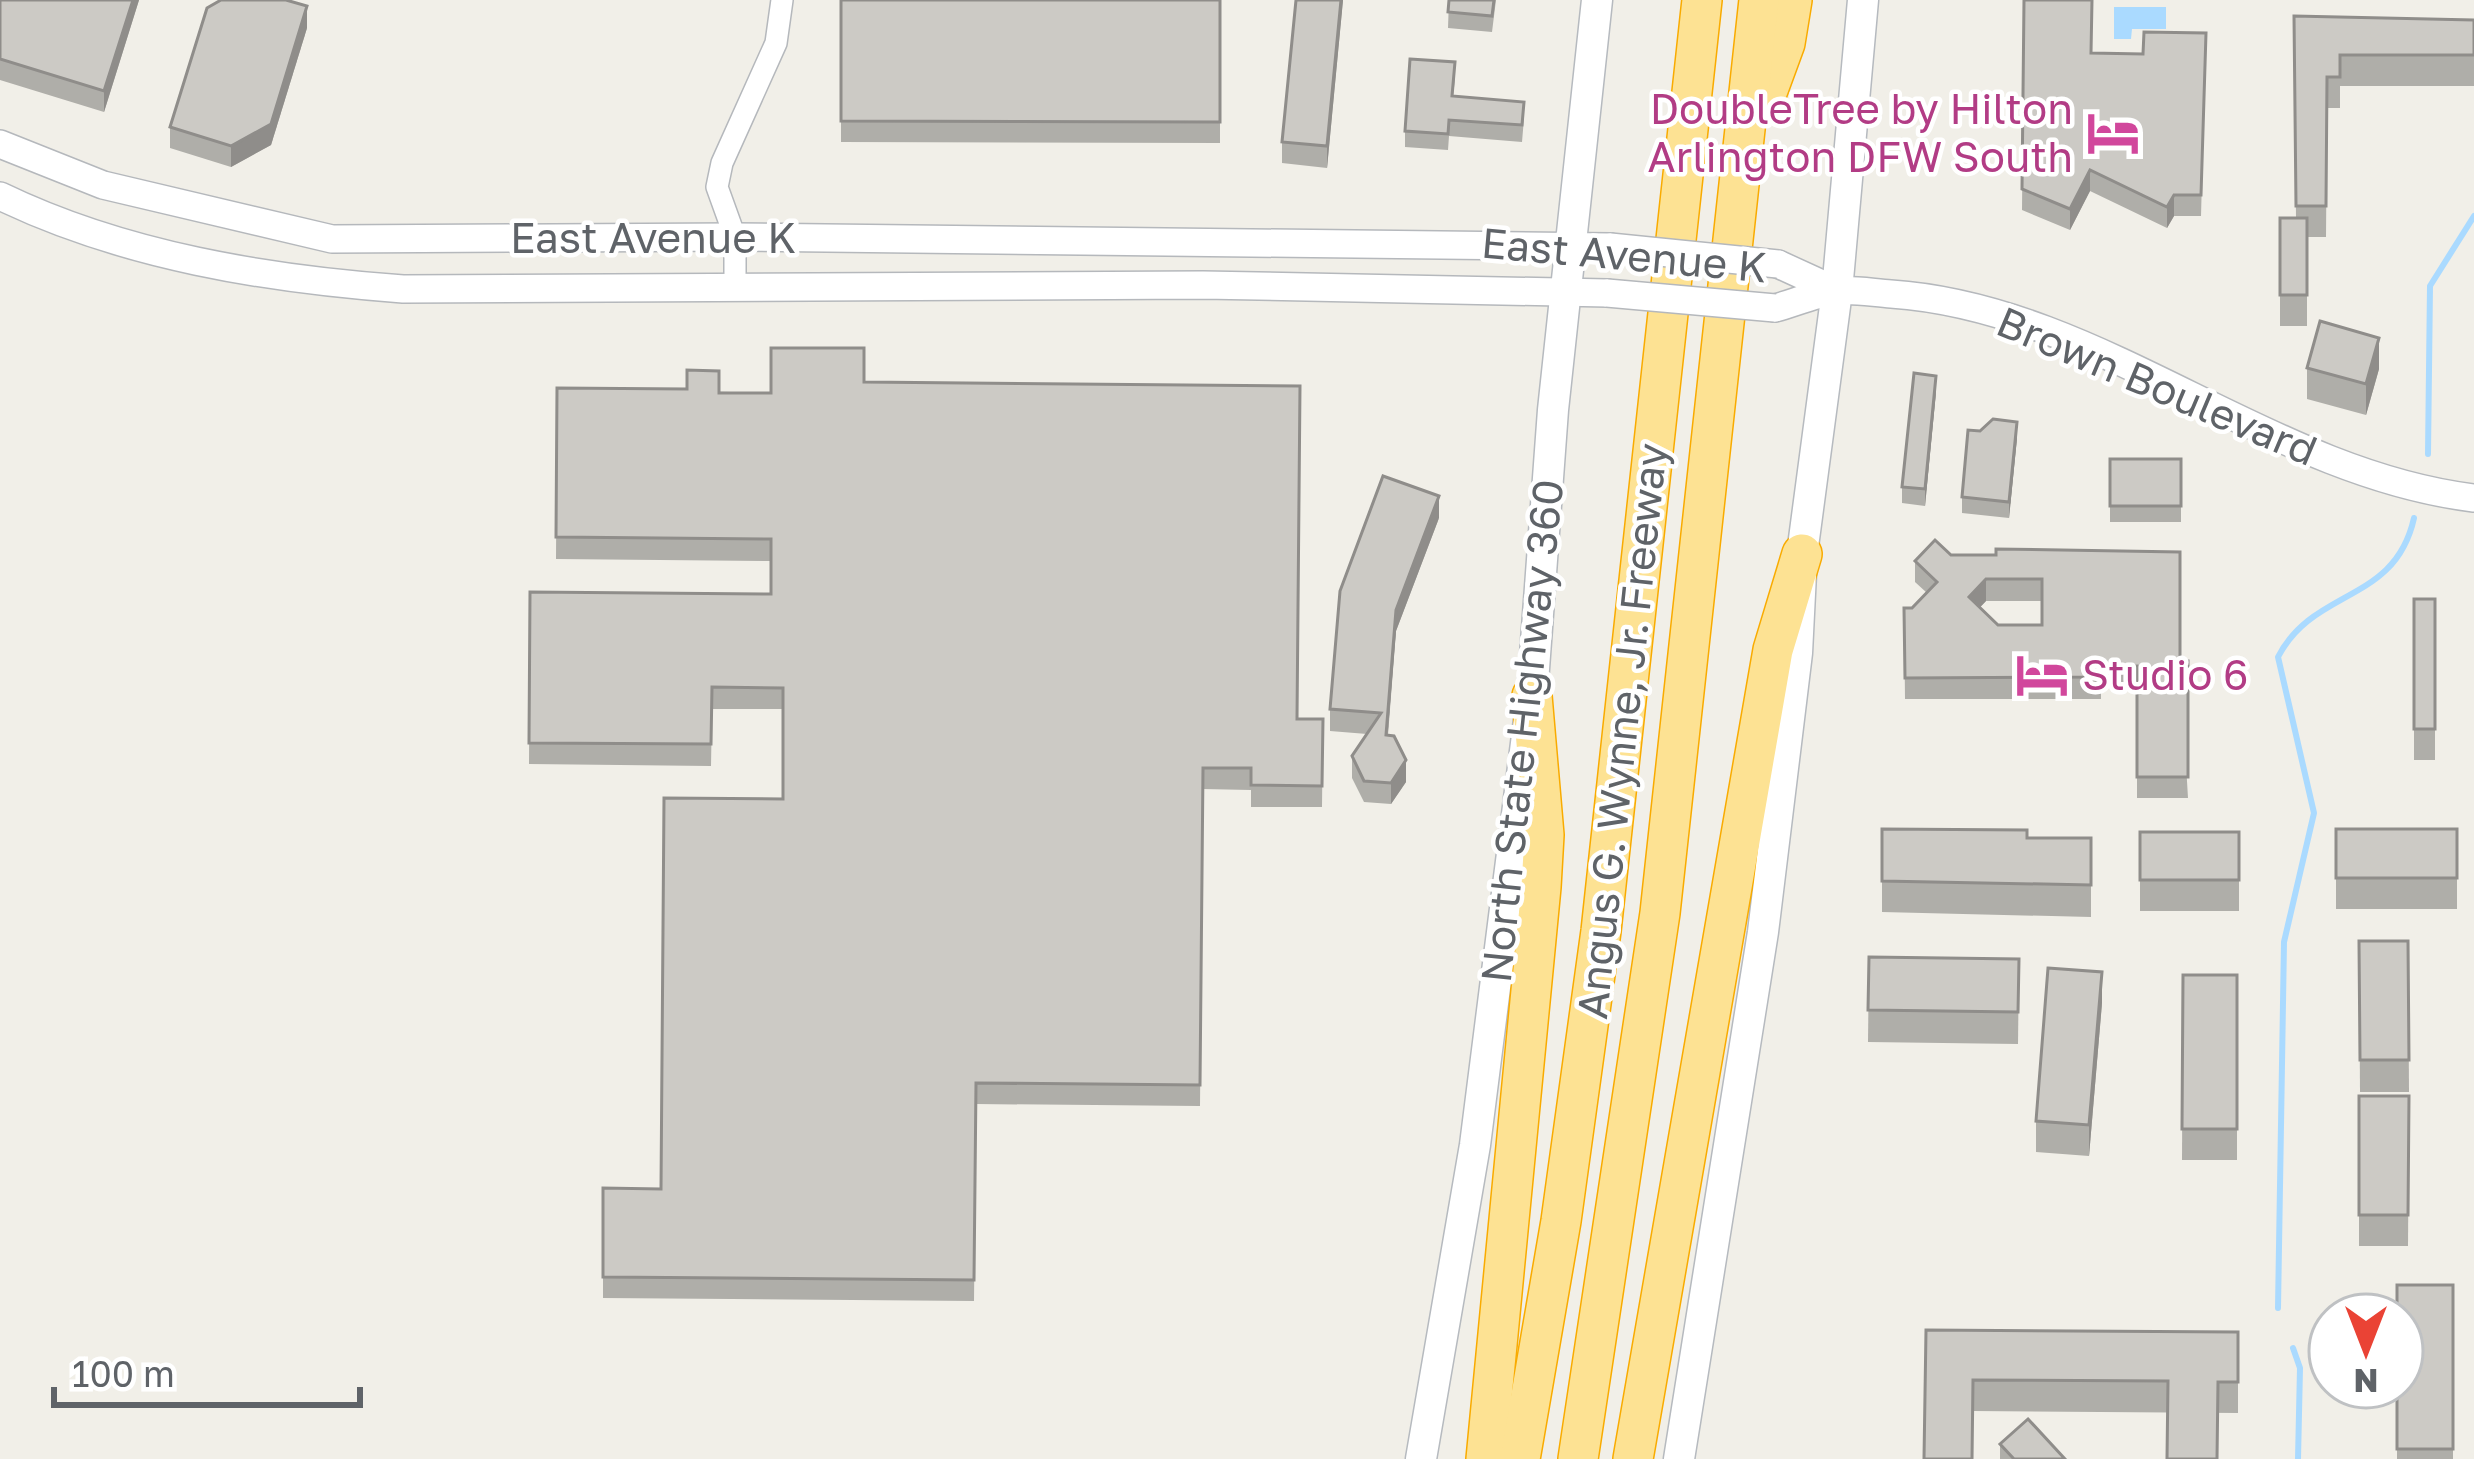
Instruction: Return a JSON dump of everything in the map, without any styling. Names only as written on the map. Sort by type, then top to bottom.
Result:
[{"type":"highway","name":"Angus G. Wynne, Jr. Freeway","points":[[1520,1459],[1562,1221],[1601,931],[1702,0]]},
{"type":"highway","name":"Angus G. Wynne, Jr. Freeway","points":[[1578,1459],[1655,955],[1760,0]]},
{"type":"highway","points":[[1741,164],[1785,43],[1792,0]]},
{"type":"highway","points":[[1633,1459],[1773,650],[1802,554]]},
{"type":"highway","points":[[1486,1459],[1541,887],[1544,835],[1532,696]]},
{"type":"main road","name":"North State Highway 360","points":[[1421,1459],[1475,1145],[1532,696],[1566,291],[1598,0]]},
{"type":"main road","points":[[1679,1459],[1763,932],[1797,652],[1802,554],[1837,291],[1863,0]]},
{"type":"street","points":[[735,287],[734,237],[717,188],[722,163],[776,43],[782,0]]},
{"type":"street","name":"East Avenue K","points":[[0,144],[104,185],[332,238],[734,237],[1610,247],[1778,264],[1837,291]]},
{"type":"street","name":"East Avenue K","points":[[0,196],[158,252],[332,284],[403,289],[1351,286],[1607,293],[1775,308],[1837,291]]},
{"type":"street","points":[[332,238],[332,284]]},
{"type":"street","points":[[1351,242],[1351,286]]},
{"type":"street","name":"Brown Boulevard","points":[[1837,291],[1958,304],[2036,328],[2344,466],[2440,494],[2474,498]]},
{"type":"water","points":[[2114,7],[2166,7],[2166,29],[2132,29],[2131,39],[2114,39]]},
{"type":"building","points":[[0,0],[133,0],[104,91],[0,59]]},
{"type":"building","points":[[221,0],[286,0],[307,6],[271,124],[231,146],[170,127],[207,8]]},
{"type":"building","points":[[841,0],[1220,0],[1220,122],[841,121]]},
{"type":"building","points":[[1296,0],[1341,0],[1327,146],[1282,142]]},
{"type":"building","points":[[1449,0],[1494,0],[1492,16],[1448,12]]},
{"type":"building","name":"DoubleTree by Hilton Arlington DFW South","points":[[2024,0],[2092,0],[2091,53],[2143,54],[2144,32],[2206,33],[2201,195],[2174,195],[2167,207],[2090,170],[2070,209],[2022,189]]},
{"type":"building","points":[[2294,16],[2474,20],[2474,55],[2340,55],[2340,77],[2327,77],[2326,206],[2296,206]]},
{"type":"building","points":[[1410,59],[1455,62],[1452,96],[1524,102],[1522,125],[1449,120],[1448,134],[1405,131]]},
{"type":"building","points":[[2280,218],[2307,218],[2307,295],[2280,295]]},
{"type":"building","points":[[2320,321],[2379,338],[2366,384],[2307,368]]},
{"type":"building","points":[[771,348],[864,348],[864,382],[1300,386],[1297,719],[1323,719],[1322,786],[1251,785],[1251,768],[1203,768],[1200,1085],[976,1083],[974,1280],[603,1277],[603,1188],[661,1189],[664,798],[783,799],[783,688],[712,687],[711,744],[529,743],[530,592],[771,594],[771,539],[556,537],[557,388],[687,389],[687,370],[719,371],[719,393],[771,393]]},
{"type":"building","points":[[1914,373],[1936,376],[1925,489],[1902,487]]},
{"type":"building","points":[[1993,419],[2017,422],[2009,502],[1962,497],[1968,430],[1980,431]]},
{"type":"building","points":[[2110,459],[2181,459],[2181,506],[2110,506]]},
{"type":"building","points":[[1383,476],[1439,496],[1396,610],[1386,735],[1394,736],[1406,760],[1391,783],[1364,781],[1352,756],[1381,713],[1330,709],[1340,591]]},
{"type":"building","name":"Studio 6","points":[[1935,540],[1951,555],[1996,555],[1996,549],[2180,552],[2180,661],[2188,661],[2188,777],[2137,777],[2137,666],[2101,667],[2101,677],[1905,678],[1904,608],[1912,608],[1937,582],[1915,561]],"holes":[[[1986,579],[2042,579],[2042,625],[1998,625],[1969,597]]]},
{"type":"building","points":[[2414,599],[2435,599],[2435,729],[2414,729]]},
{"type":"building","points":[[1882,829],[2027,830],[2027,838],[2091,838],[2091,885],[1882,881]]},
{"type":"building","points":[[2336,829],[2457,829],[2457,878],[2336,878]]},
{"type":"building","points":[[2140,832],[2239,832],[2239,880],[2140,880]]},
{"type":"building","points":[[2359,941],[2408,941],[2409,1060],[2360,1060]]},
{"type":"building","points":[[1869,957],[2019,959],[2018,1012],[1868,1010]]},
{"type":"building","points":[[2048,968],[2102,972],[2089,1125],[2036,1121]]},
{"type":"building","points":[[2183,975],[2237,975],[2237,1129],[2182,1129]]},
{"type":"building","points":[[2359,1096],[2409,1096],[2408,1215],[2359,1215]]},
{"type":"building","points":[[2397,1285],[2453,1285],[2453,1449],[2397,1449],[2397,1411],[2426,1411],[2426,1291],[2397,1291]]},
{"type":"building","points":[[1926,1330],[2238,1332],[2238,1382],[2218,1382],[2217,1459],[2167,1459],[2168,1381],[1973,1380],[1972,1459],[1924,1459]]},
{"type":"building","points":[[2028,1419],[2065,1459],[2014,1459],[2000,1444]]},
{"type":"waterway","points":[[2428,454],[2430,286],[2474,216]]},
{"type":"waterway","points":[[2278,1308],[2284,942],[2314,813],[2278,657],[2293,634],[2312,618],[2390,566],[2414,518]]},
{"type":"waterway","points":[[2293,1348],[2300,1368],[2298,1459]]},
{"type":"place","name":"DoubleTree by Hilton Arlington DFW South","points":[[2113,133]]},
{"type":"place","name":"Studio 6","points":[[2042,675]]}]
